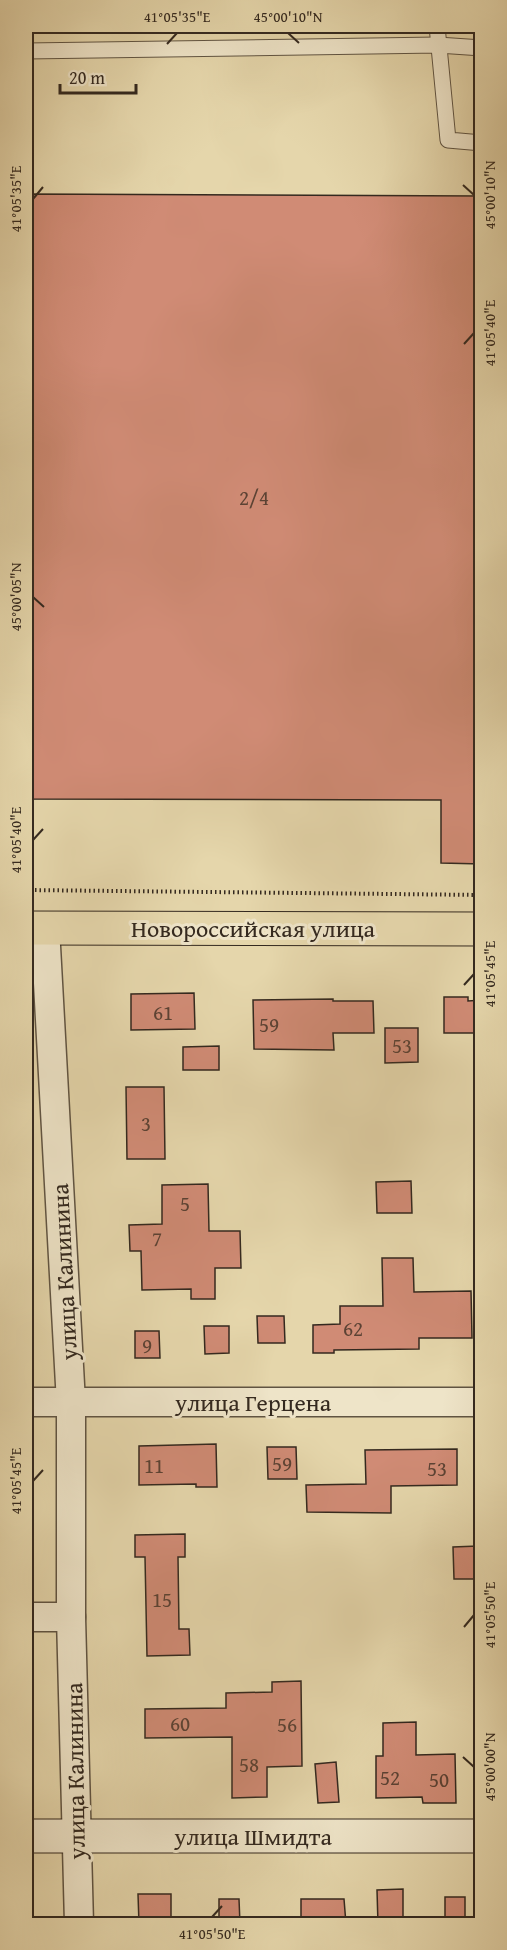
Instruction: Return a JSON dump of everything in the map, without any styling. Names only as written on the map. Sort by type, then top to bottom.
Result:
[{"type":"main road","name":"Новороссийская улица","points":[[35,928],[482,929]]},
{"type":"street","name":"улица Калинина","points":[[35,928],[71,1403],[72,1617],[79,1924]]},
{"type":"street","name":"улица Герцена","points":[[26,1402],[482,1402]]},
{"type":"street","points":[[26,1617],[72,1617]]},
{"type":"street","name":"улица Шмидта","points":[[26,1836],[482,1836]]},
{"type":"lane","points":[[436,26],[448,140],[482,143]]},
{"type":"lane","points":[[26,51],[438,45],[482,48]]},
{"type":"path","points":[[26,890],[482,895]]},
{"type":"building","points":[[26,194],[482,196],[482,864],[441,863],[441,800],[26,799]]},
{"type":"building","points":[[194,993],[195,1029],[131,1030],[131,994]]},
{"type":"building","points":[[444,997],[468,997],[468,1001],[482,1000],[482,1033],[444,1033]]},
{"type":"building","points":[[333,999],[333,1001],[373,1001],[374,1033],[333,1033],[334,1050],[254,1049],[253,1000]]},
{"type":"building","points":[[385,1028],[418,1028],[418,1062],[385,1063]]},
{"type":"building","points":[[219,1046],[219,1070],[183,1070],[183,1047]]},
{"type":"building","points":[[126,1087],[164,1087],[165,1159],[127,1159]]},
{"type":"building","points":[[411,1181],[412,1213],[377,1213],[376,1182]]},
{"type":"building","points":[[208,1184],[209,1231],[240,1231],[241,1268],[215,1268],[215,1299],[191,1299],[191,1289],[142,1290],[141,1251],[130,1251],[129,1225],[162,1224],[162,1185]]},
{"type":"building","points":[[382,1258],[413,1258],[414,1292],[471,1291],[472,1338],[419,1338],[419,1349],[334,1350],[334,1353],[313,1353],[313,1325],[340,1324],[340,1306],[383,1306]]},
{"type":"building","points":[[257,1316],[284,1316],[285,1343],[258,1343]]},
{"type":"building","points":[[204,1326],[229,1326],[229,1353],[205,1354]]},
{"type":"building","points":[[135,1331],[159,1331],[160,1358],[135,1358]]},
{"type":"building","points":[[216,1444],[217,1487],[196,1487],[196,1484],[139,1485],[139,1446]]},
{"type":"building","points":[[267,1447],[296,1447],[297,1479],[268,1479]]},
{"type":"building","points":[[457,1449],[457,1485],[391,1486],[391,1513],[307,1512],[306,1485],[366,1484],[365,1450]]},
{"type":"building","points":[[185,1534],[185,1557],[178,1557],[179,1629],[189,1629],[190,1655],[147,1656],[145,1557],[135,1557],[135,1535]]},
{"type":"building","points":[[478,1546],[479,1579],[454,1579],[453,1547]]},
{"type":"building","points":[[301,1681],[302,1766],[267,1767],[267,1797],[232,1798],[232,1737],[145,1738],[145,1709],[226,1708],[226,1693],[272,1692],[272,1682]]},
{"type":"building","points":[[416,1722],[416,1755],[455,1754],[456,1803],[423,1803],[422,1797],[376,1798],[376,1756],[383,1756],[383,1723]]},
{"type":"building","points":[[336,1762],[339,1802],[318,1803],[315,1764]]},
{"type":"building","points":[[403,1889],[403,1924],[378,1924],[377,1890]]},
{"type":"building","points":[[138,1894],[171,1894],[171,1924],[139,1924]]},
{"type":"building","points":[[445,1897],[465,1897],[465,1924],[445,1924]]},
{"type":"building","points":[[219,1899],[239,1899],[240,1924],[219,1924]]},
{"type":"building","points":[[301,1899],[344,1899],[346,1924],[301,1924]]}]
